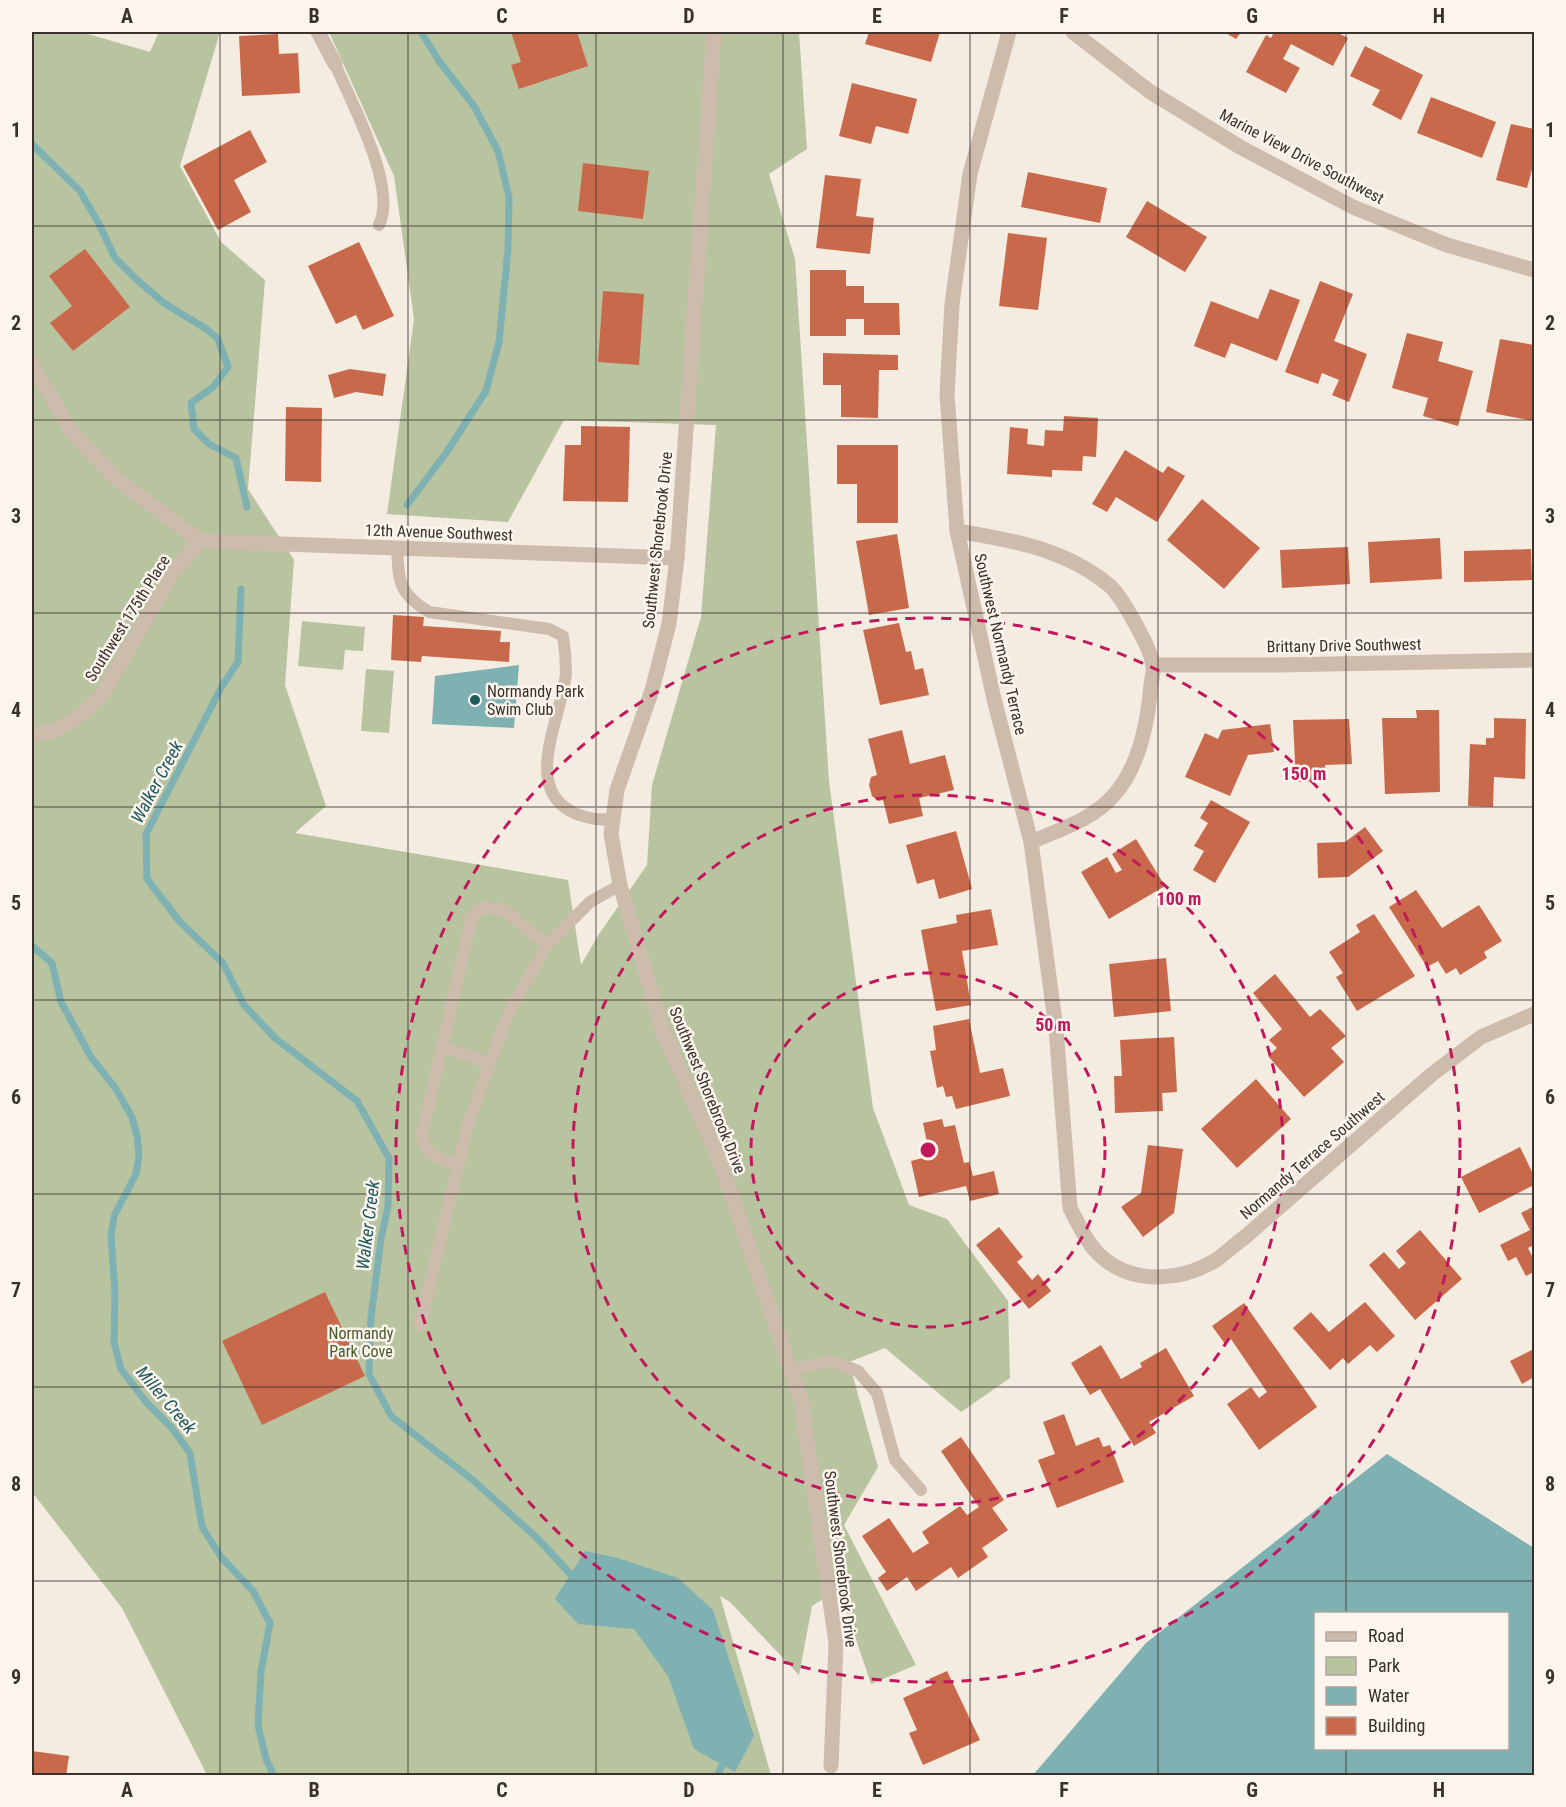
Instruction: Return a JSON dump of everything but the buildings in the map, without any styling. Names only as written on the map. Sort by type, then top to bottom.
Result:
[{"type":"street","points":[[318,32],[335,64]]},
{"type":"street","name":"Southwest Shorebrook Drive","points":[[714,32],[677,558],[669,624],[652,690],[617,790],[611,834],[620,885],[663,1032],[719,1159],[801,1400],[836,1643],[831,1766]]},
{"type":"street","name":"Southwest Normandy Terrace","points":[[1010,32],[970,174],[952,304],[947,394],[957,531],[994,699],[1031,842],[1056,1029],[1070,1208],[1083,1233],[1101,1257]]},
{"type":"street","name":"Marine View Drive Southwest","points":[[1073,32],[1149,91],[1240,147],[1353,207],[1447,245],[1534,270]]},
{"type":"street","points":[[32,364],[72,432],[114,477],[200,541]]},
{"type":"street","points":[[957,531],[1016,540],[1073,561],[1112,587],[1134,619],[1154,665],[1149,709],[1135,761],[1114,794],[1089,817],[1031,842]]},
{"type":"street","name":"12th Avenue Southwest","points":[[200,541],[677,558]]},
{"type":"street","name":"Southwest 175th Place","points":[[32,735],[54,731],[80,716],[102,694],[174,571],[200,541]]},
{"type":"street","name":"Brittany Drive Southwest","points":[[1154,665],[1534,660]]},
{"type":"street","name":"Normandy Terrace Southwest","points":[[1101,1257],[1118,1269],[1162,1278],[1185,1274],[1215,1260],[1245,1237],[1431,1075],[1481,1037],[1534,1014]]},
{"type":"lane","points":[[335,64],[377,162],[384,198],[384,215],[379,225]]},
{"type":"lane","points":[[397,548],[399,581],[413,602],[429,612],[549,629],[562,636],[566,674],[552,735],[546,775],[553,797],[569,810],[585,817],[613,820]]},
{"type":"lane","points":[[420,1325],[468,1124],[508,1014],[547,945],[590,902],[620,885]]},
{"type":"lane","points":[[458,1165],[433,1155],[424,1148],[422,1135],[472,916],[484,907],[504,910],[547,945]]},
{"type":"lane","points":[[442,1047],[490,1063]]},
{"type":"lane","points":[[790,1370],[831,1361],[858,1371],[877,1392],[896,1461],[921,1490]]},
{"type":"green space","name":"Normandy Park Cove","points":[[32,32],[81,32],[150,52],[159,32],[220,32],[180,166],[221,242],[265,280],[248,489],[294,560],[285,685],[326,806],[295,833],[568,880],[581,965],[599,934],[647,865],[652,785],[701,617],[716,425],[564,420],[508,522],[387,514],[414,319],[394,176],[329,32],[799,32],[807,149],[769,174],[795,259],[829,781],[873,1108],[909,1205],[947,1219],[1008,1301],[1010,1378],[961,1412],[885,1348],[849,1362],[878,1467],[844,1525],[916,1665],[871,1684],[839,1589],[812,1606],[799,1675],[730,1602],[720,1596],[771,1775],[207,1775],[122,1608],[32,1492]]},
{"type":"green space","points":[[302,621],[365,627],[363,651],[345,650],[343,670],[298,666]]},
{"type":"green space","points":[[366,669],[394,671],[389,733],[361,731]]},
{"type":"water","name":"Normandy Park Swim Club","points":[[519,665],[514,728],[432,724],[435,676]]},
{"type":"water","points":[[1387,1454],[1534,1548],[1534,1775],[1033,1775],[1146,1643]]},
{"type":"water","points":[[585,1551],[618,1558],[678,1578],[713,1610],[754,1736],[735,1772],[694,1749],[668,1676],[634,1629],[578,1624],[555,1599]]},
{"type":"waterway","points":[[407,505],[446,453],[486,391],[499,342],[508,249],[509,197],[498,151],[474,106],[439,61],[421,32]]},
{"type":"waterway","name":"Walker Creek","points":[[32,144],[80,191],[115,258],[164,303],[208,330],[218,339],[228,367],[213,387],[191,403],[194,429],[209,444],[236,458],[247,507]]},
{"type":"waterway","name":"Walker Creek","points":[[241,589],[238,662],[222,686],[146,834],[147,879],[180,922],[223,963],[244,1005],[275,1038],[357,1101],[389,1158],[388,1206],[381,1239],[371,1317],[369,1374],[391,1416],[474,1481],[537,1538],[576,1580]]},
{"type":"waterway","name":"Miller Creek","points":[[32,946],[52,963],[61,1002],[91,1057],[116,1089],[132,1117],[139,1155],[136,1174],[114,1216],[111,1236],[115,1292],[114,1342],[121,1369],[146,1402],[171,1427],[190,1453],[202,1527],[221,1557],[253,1591],[270,1623],[261,1672],[258,1725],[266,1759],[274,1776]]},
{"type":"waterway","name":"Walker Creek","points":[[717,1776],[726,1757]]},
{"type":"place","name":"Normandy Park Swim Club","points":[[475,700]]}]
